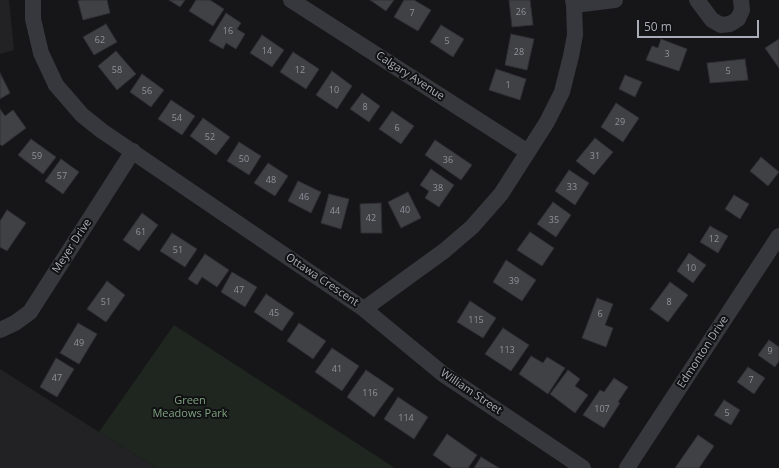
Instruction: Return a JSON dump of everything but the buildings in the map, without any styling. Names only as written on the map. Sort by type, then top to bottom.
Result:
[{"type":"street","name":"Ottawa Crescent","points":[[33,0],[33,20],[41,53],[56,85],[82,116],[364,309],[444,251],[472,227],[501,194],[547,122],[562,92],[575,35],[574,3]]},
{"type":"street","name":"Calgary Avenue","points":[[291,0],[528,152]]},
{"type":"street","points":[[574,3],[616,0]]},
{"type":"street","points":[[697,0],[712,20],[721,25],[730,24],[738,19],[742,10],[741,0]]},
{"type":"street","name":"Meyer Drive","points":[[0,330],[15,323],[30,312],[133,151]]},
{"type":"street","name":"Edmonton Drive","points":[[627,468],[779,236]]},
{"type":"street","name":"William Street","points":[[364,309],[443,374],[583,468]]},
{"type":"shaded area","points":[[0,0],[9,0],[14,50],[0,54]]},
{"type":"shaded area","points":[[0,369],[99,432],[157,468],[0,468]]},
{"type":"green space","name":"Green Meadows Park","points":[[174,325],[395,468],[157,468],[99,432]]}]
